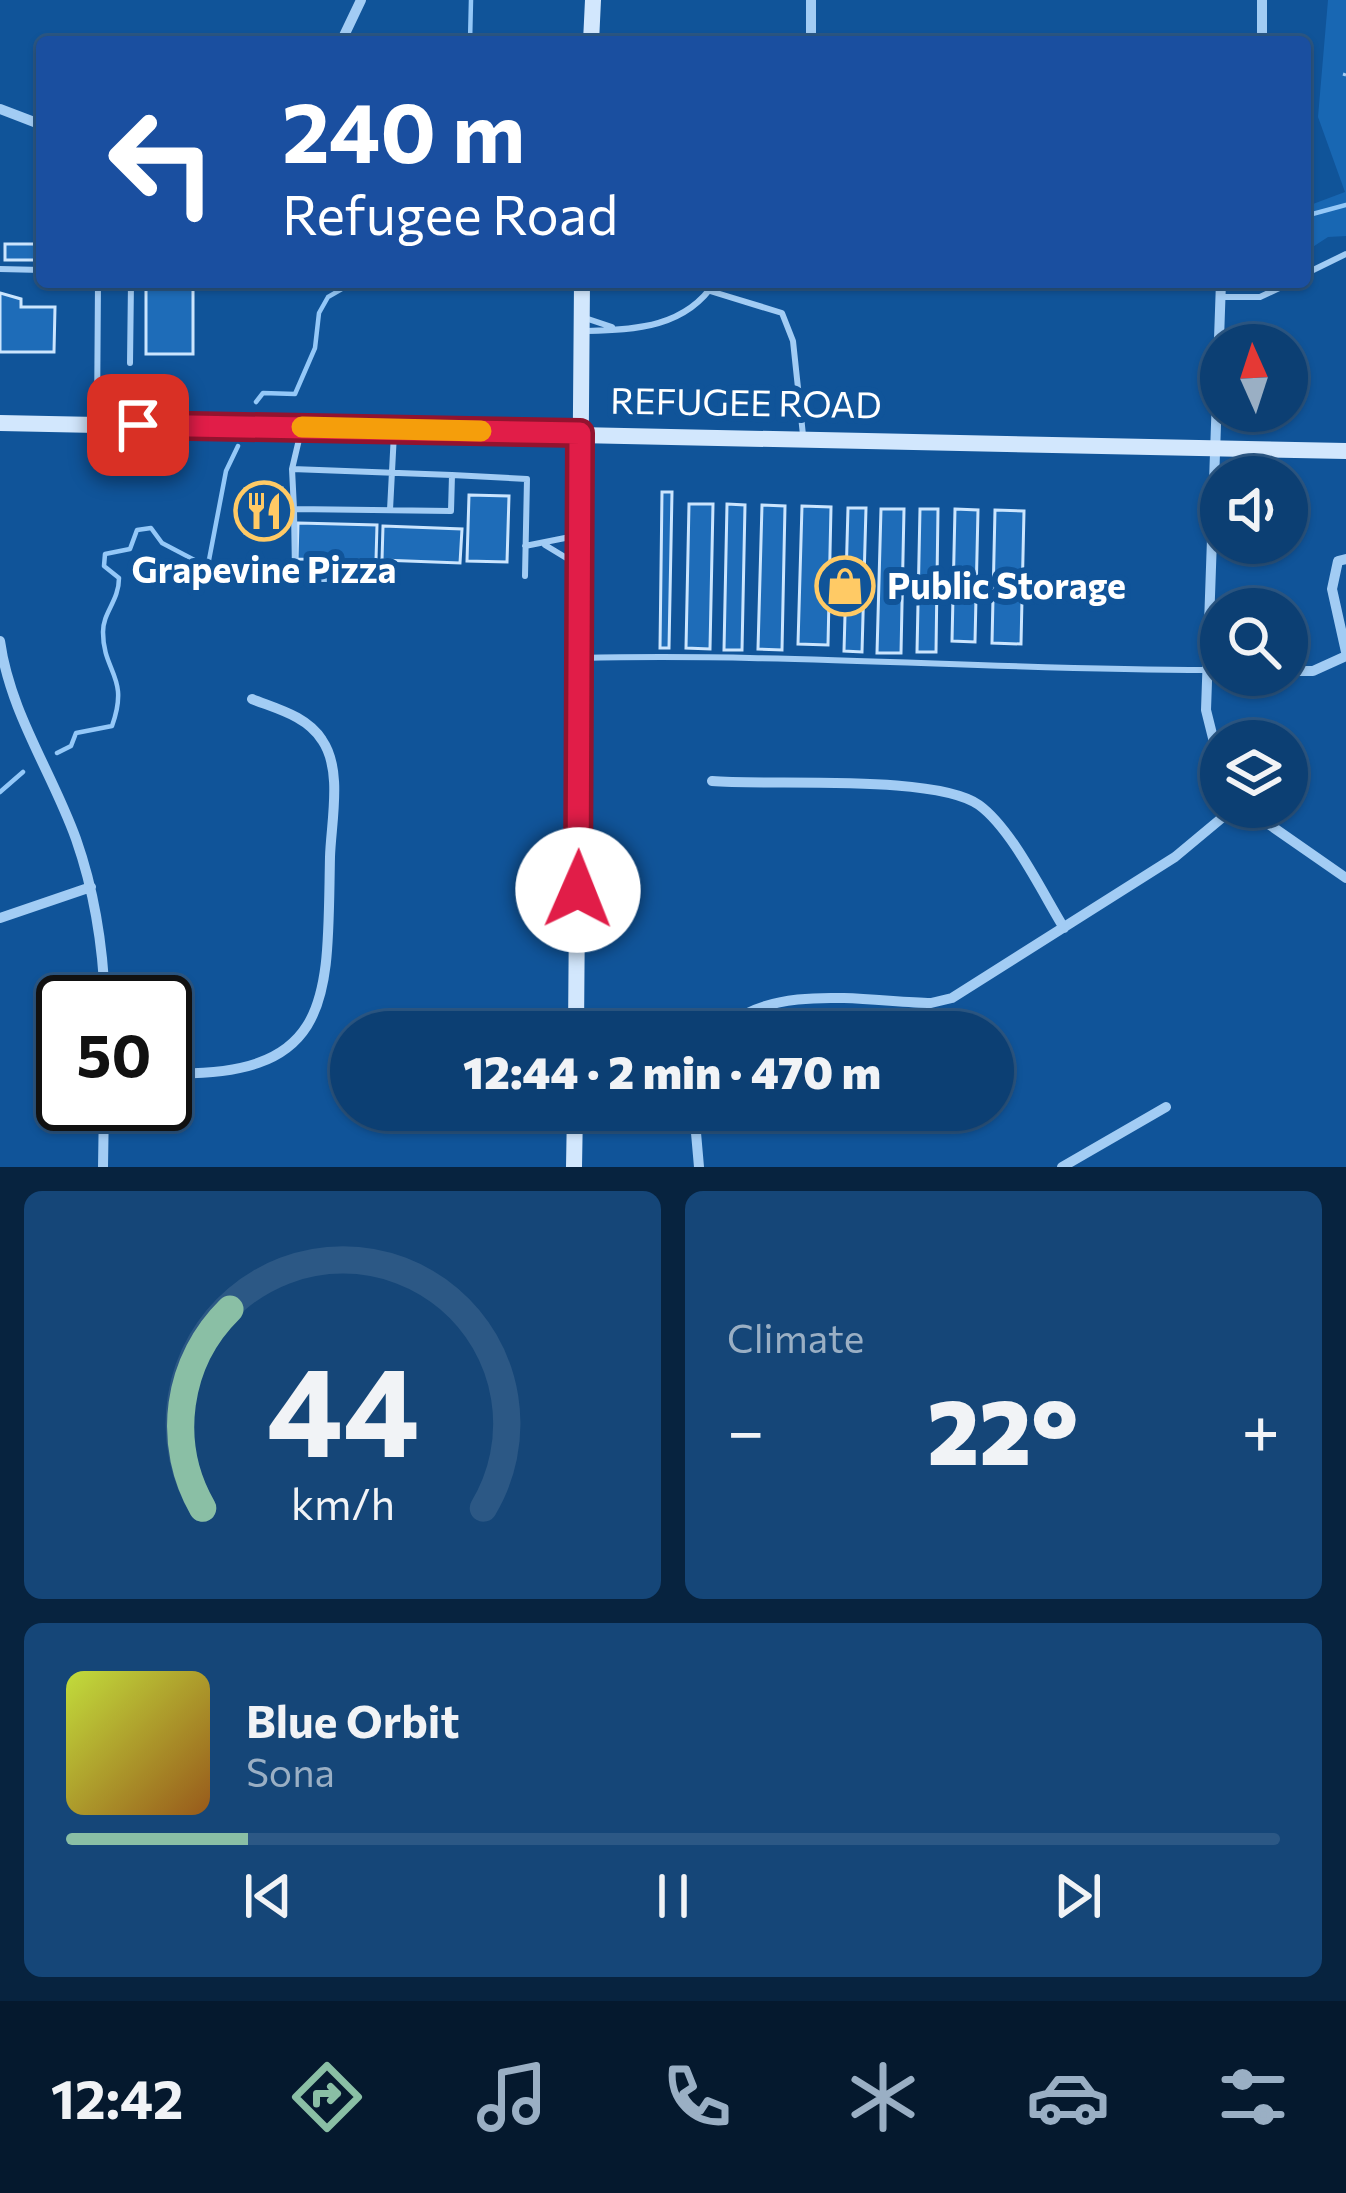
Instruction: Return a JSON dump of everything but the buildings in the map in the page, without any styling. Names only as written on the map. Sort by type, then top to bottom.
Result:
[{"type":"main road","points":[[591,36],[592,0]]},
{"type":"main road","points":[[576,1011],[582,288]]},
{"type":"main road","name":"REFUGEE ROAD","points":[[0,423],[1346,451]]},
{"type":"main road","points":[[574,1167],[575,1131]]},
{"type":"street","points":[[344,36],[361,0]]},
{"type":"street","points":[[811,0],[811,36]]},
{"type":"street","points":[[1262,0],[1262,36]]},
{"type":"street","points":[[0,110],[36,123]]},
{"type":"street","points":[[1215,588],[1222,288]]},
{"type":"street","points":[[1308,671],[1346,654],[1332,589],[1338,561],[1346,559]]},
{"type":"street","points":[[0,640],[25,727],[75,836],[91,887],[103,975]]},
{"type":"street","points":[[192,1072],[223,1072],[269,1060],[298,1038],[323,990],[330,954],[331,758],[315,729],[252,699]]},
{"type":"street","points":[[712,781],[935,788],[980,806],[1018,852],[1064,928]]},
{"type":"street","points":[[751,1011],[788,1001],[932,1003],[952,998],[1175,857],[1210,828]]},
{"type":"street","points":[[1274,828],[1346,878]]},
{"type":"street","points":[[0,918],[91,887]]},
{"type":"street","points":[[1062,1167],[1166,1107]]},
{"type":"street","points":[[103,1167],[104,1131]]},
{"type":"street","points":[[696,1131],[699,1167]]},
{"type":"lane","points":[[1311,271],[1346,254]]},
{"type":"lane","points":[[0,269],[36,270]]},
{"type":"lane","points":[[97,424],[98,288]]},
{"type":"lane","points":[[130,363],[131,288]]},
{"type":"lane","points":[[581,324],[638,329],[675,319],[712,288]]},
{"type":"lane","points":[[1221,297],[1260,297],[1279,288]]},
{"type":"lane","points":[[710,291],[782,313],[793,341],[803,438]]},
{"type":"lane","points":[[581,324],[612,327]]},
{"type":"lane","points":[[302,427],[292,469],[295,574],[301,579],[367,579]]},
{"type":"lane","points":[[390,511],[394,430]]},
{"type":"lane","points":[[292,469],[527,479],[525,577]]},
{"type":"lane","points":[[294,509],[451,511],[452,475]]},
{"type":"lane","points":[[525,546],[579,535]]},
{"type":"lane","points":[[545,545],[580,566]]},
{"type":"lane","points":[[580,658],[696,656],[1050,670],[1200,670]]},
{"type":"shaded area","points":[[1328,0],[1346,0],[1346,236],[1328,237],[1311,248],[1311,205],[1345,192],[1318,117]]},
{"type":"waterway","points":[[470,36],[471,0]]},
{"type":"waterway","points":[[1311,214],[1346,205]]},
{"type":"waterway","points":[[256,402],[263,393],[295,394],[315,348],[319,313],[328,297],[344,288]]},
{"type":"waterway","points":[[57,753],[71,746],[76,733],[112,726],[117,709],[117,685],[103,632],[119,578],[104,566],[105,554],[130,549],[137,530],[151,528],[162,543],[202,564],[209,560],[226,471],[238,446]]},
{"type":"waterway","points":[[0,792],[23,772]]},
{"type":"slow traffic","points":[[302,427],[481,431]]},
{"type":"place","name":"Grapevine Pizza","points":[[264,511]]},
{"type":"place","name":"Public Storage","points":[[845,586]]},
{"type":"route","points":[[138,425],[580,433],[578,890]]}]
